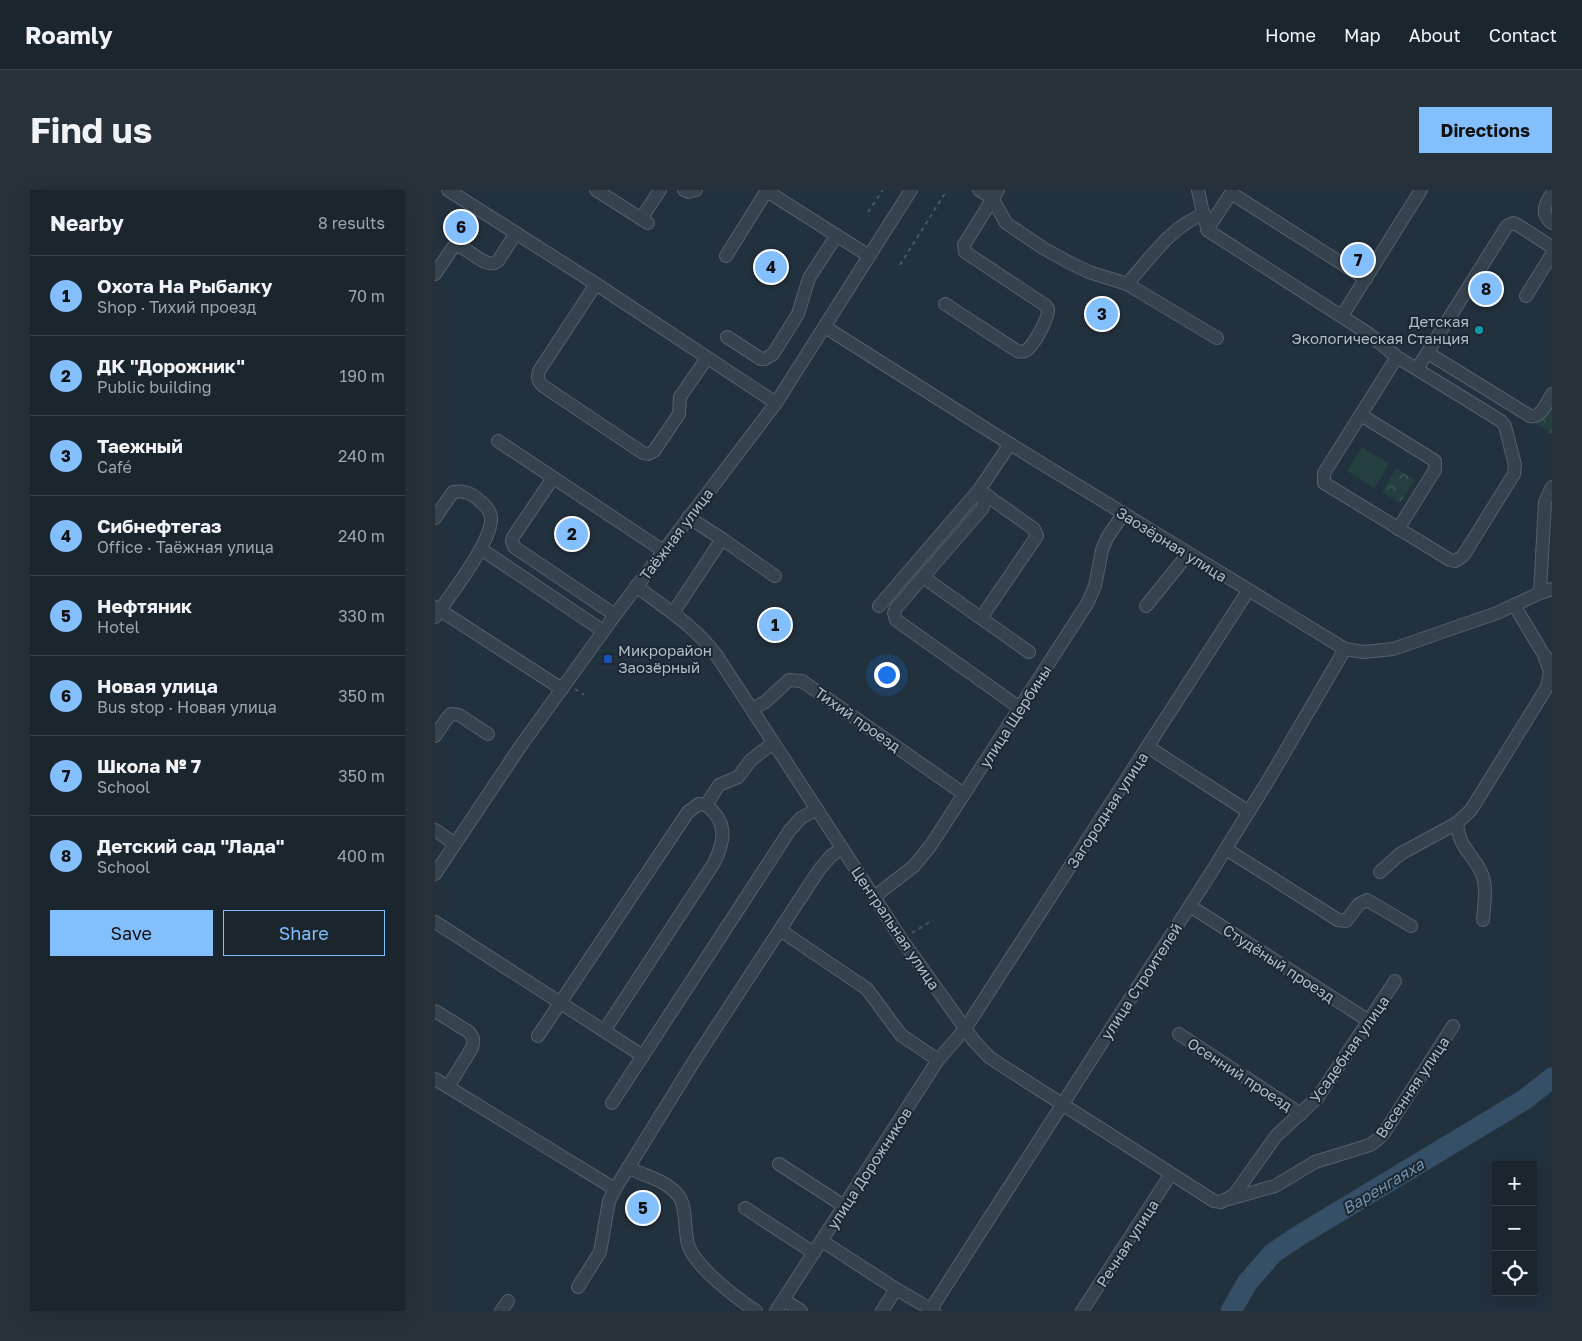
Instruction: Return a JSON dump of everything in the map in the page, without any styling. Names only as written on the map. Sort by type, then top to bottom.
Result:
[{"type":"street","points":[[448,190],[596,284],[776,403]]},
{"type":"street","points":[[596,190],[644,221],[660,190]]},
{"type":"street","points":[[684,190],[688,192],[696,190]]},
{"type":"street","name":"Таёжная улица","points":[[435,874],[522,744],[635,586],[776,403],[911,190]]},
{"type":"street","points":[[979,190],[995,194]]},
{"type":"street","points":[[1198,190],[1207,230],[1342,316],[1369,334],[1397,357],[1501,421],[1505,426],[1515,465],[1514,474],[1463,556],[1455,562],[1324,483],[1324,472],[1397,357]]},
{"type":"street","points":[[1342,316],[1421,190]]},
{"type":"street","points":[[1207,230],[1232,192],[1366,279]]},
{"type":"street","points":[[726,256],[767,193],[773,194],[869,256]]},
{"type":"street","points":[[1552,193],[1545,204],[1544,211],[1545,216],[1552,223]]},
{"type":"street","points":[[995,194],[1006,222],[1043,248],[1089,272],[1127,284],[1217,338]]},
{"type":"street","points":[[945,304],[1017,351],[1022,352],[1026,351],[1030,346],[1047,318],[1048,309],[1045,305],[965,252],[964,245],[995,194]]},
{"type":"street","points":[[1127,284],[1175,231],[1191,219],[1204,214]]},
{"type":"street","points":[[1417,369],[1507,226],[1513,223],[1516,224],[1552,247]]},
{"type":"street","points":[[435,274],[454,246],[461,246],[488,263],[494,263],[498,260],[515,233]]},
{"type":"street","points":[[727,337],[761,359],[765,359],[773,354],[801,309],[809,278],[837,235]]},
{"type":"street","points":[[1526,296],[1552,254]]},
{"type":"street","points":[[596,284],[537,376],[543,386],[643,453],[652,453],[659,444],[679,414],[680,397],[707,358]]},
{"type":"street","name":"Заозёрная улица","points":[[825,327],[1123,514],[1345,649],[1364,652],[1393,649],[1497,613],[1546,591]]},
{"type":"street","points":[[1428,352],[1533,418],[1539,415],[1552,394]]},
{"type":"street","points":[[1361,415],[1435,461],[1435,470],[1398,529]]},
{"type":"street","points":[[498,441],[662,550]]},
{"type":"street","points":[[879,606],[979,490],[1010,444]]},
{"type":"street","points":[[553,478],[513,537],[514,547],[615,615]]},
{"type":"street","points":[[1546,591],[1545,502],[1552,487]]},
{"type":"street","points":[[435,518],[453,492],[461,490],[468,492],[485,505],[491,517],[487,536],[481,549],[437,612],[562,689]]},
{"type":"street","points":[[979,490],[984,503],[982,509],[894,612],[897,620],[1020,708]]},
{"type":"street","points":[[979,490],[1034,529],[1037,536],[981,618]]},
{"type":"street","name":"улица Щербины","points":[[874,897],[904,876],[923,856],[1020,708],[1087,604],[1095,586],[1102,550],[1107,538],[1123,514]]},
{"type":"street","points":[[688,516],[775,576]]},
{"type":"street","points":[[673,613],[722,539]]},
{"type":"street","points":[[481,549],[603,631]]},
{"type":"street","points":[[1146,606],[1188,554]]},
{"type":"street","points":[[923,577],[1029,652]]},
{"type":"street","name":"Центральная улица","points":[[635,586],[687,622],[707,642],[902,940],[965,1029],[989,1057],[1214,1201],[1225,1200]]},
{"type":"street","name":"Загородная улица","points":[[965,1029],[1248,591]]},
{"type":"street","points":[[1380,872],[1400,854],[1457,823],[1471,810],[1547,687],[1550,672],[1548,659],[1513,605]]},
{"type":"street","name":"улица Строителей","points":[[933,1310],[1061,1104],[1226,849],[1345,649]]},
{"type":"street","name":"Тихий проезд","points":[[752,709],[765,702],[789,680],[803,681],[964,794]]},
{"type":"street","points":[[435,736],[451,714],[459,715],[488,734]]},
{"type":"street","points":[[706,805],[719,785],[737,776],[751,760],[773,742]]},
{"type":"street","points":[[1148,747],[1249,812]]},
{"type":"street","points":[[538,1036],[688,812],[699,804],[706,805],[714,812],[720,823],[723,836],[720,851],[604,1031]]},
{"type":"street","points":[[612,1103],[791,830],[801,818],[817,809]]},
{"type":"street","points":[[1457,823],[1463,846],[1482,874],[1485,892],[1483,920]]},
{"type":"street","points":[[435,830],[455,844]]},
{"type":"street","points":[[578,1287],[600,1252],[609,1201],[628,1167],[696,1058],[819,870],[831,856],[842,848]]},
{"type":"street","points":[[1226,849],[1338,920],[1346,921],[1359,904],[1367,900],[1411,926]]},
{"type":"street","name":"Студёный проезд","points":[[1190,906],[1369,1021]]},
{"type":"street","points":[[435,922],[643,1056]]},
{"type":"street","points":[[780,930],[867,989],[901,1035],[938,1060]]},
{"type":"street","name":"Усадебная улица","points":[[1225,1200],[1234,1195],[1276,1136],[1318,1097],[1395,981]]},
{"type":"street","points":[[435,1011],[469,1032],[474,1042],[448,1087]]},
{"type":"street","name":"Весенняя улица","points":[[1225,1200],[1275,1186],[1315,1162],[1370,1145],[1377,1140],[1384,1133],[1453,1026]]},
{"type":"street","name":"улица Дорожников","points":[[776,1311],[938,1060],[965,1029]]},
{"type":"street","name":"Осенний проезд","points":[[1179,1034],[1301,1114]]},
{"type":"street","points":[[435,1079],[615,1189]]},
{"type":"street","points":[[779,1164],[844,1206]]},
{"type":"street","points":[[628,1167],[659,1180],[677,1194],[682,1201],[687,1237],[692,1254],[724,1286],[756,1311]]},
{"type":"street","name":"Речная улица","points":[[1083,1311],[1171,1174]]},
{"type":"street","points":[[745,1208],[815,1253]]},
{"type":"street","points":[[822,1241],[896,1289],[933,1310]]},
{"type":"street","points":[[882,1311],[896,1289]]},
{"type":"street","points":[[784,1300],[801,1311]]},
{"type":"path","points":[[869,212],[883,190]]},
{"type":"path","points":[[900,265],[947,190]]},
{"type":"path","points":[[902,940],[933,920]]},
{"type":"green space","points":[[1552,399],[1552,434],[1536,424]]},
{"type":"green space","points":[[1362,447],[1389,464],[1374,488],[1347,471]]},
{"type":"green space","points":[[1396,468],[1415,480],[1400,503],[1382,492]]},
{"type":"waterway","name":"Варенгаяха","points":[[1231,1311],[1247,1283],[1273,1253],[1524,1100],[1552,1078]]},
{"type":"place","name":"Новая улица","points":[[461,227]]},
{"type":"place","name":"Школа № 7","points":[[1358,260]]},
{"type":"place","name":"Сибнефтегаз","points":[[771,267]]},
{"type":"place","name":"Детский сад \"Лада\"","points":[[1486,289]]},
{"type":"place","name":"Таежный","points":[[1102,314]]},
{"type":"place","name":"Детская Экологическая Станция","points":[[1479,330]]},
{"type":"place","name":"ДК \"Дорожник\"","points":[[572,534]]},
{"type":"place","name":"Охота На Рыбалку","points":[[775,625]]},
{"type":"place","name":"Микрорайон Заозёрный","points":[[608,659]]},
{"type":"place","name":"Нефтяник","points":[[643,1208]]}]
